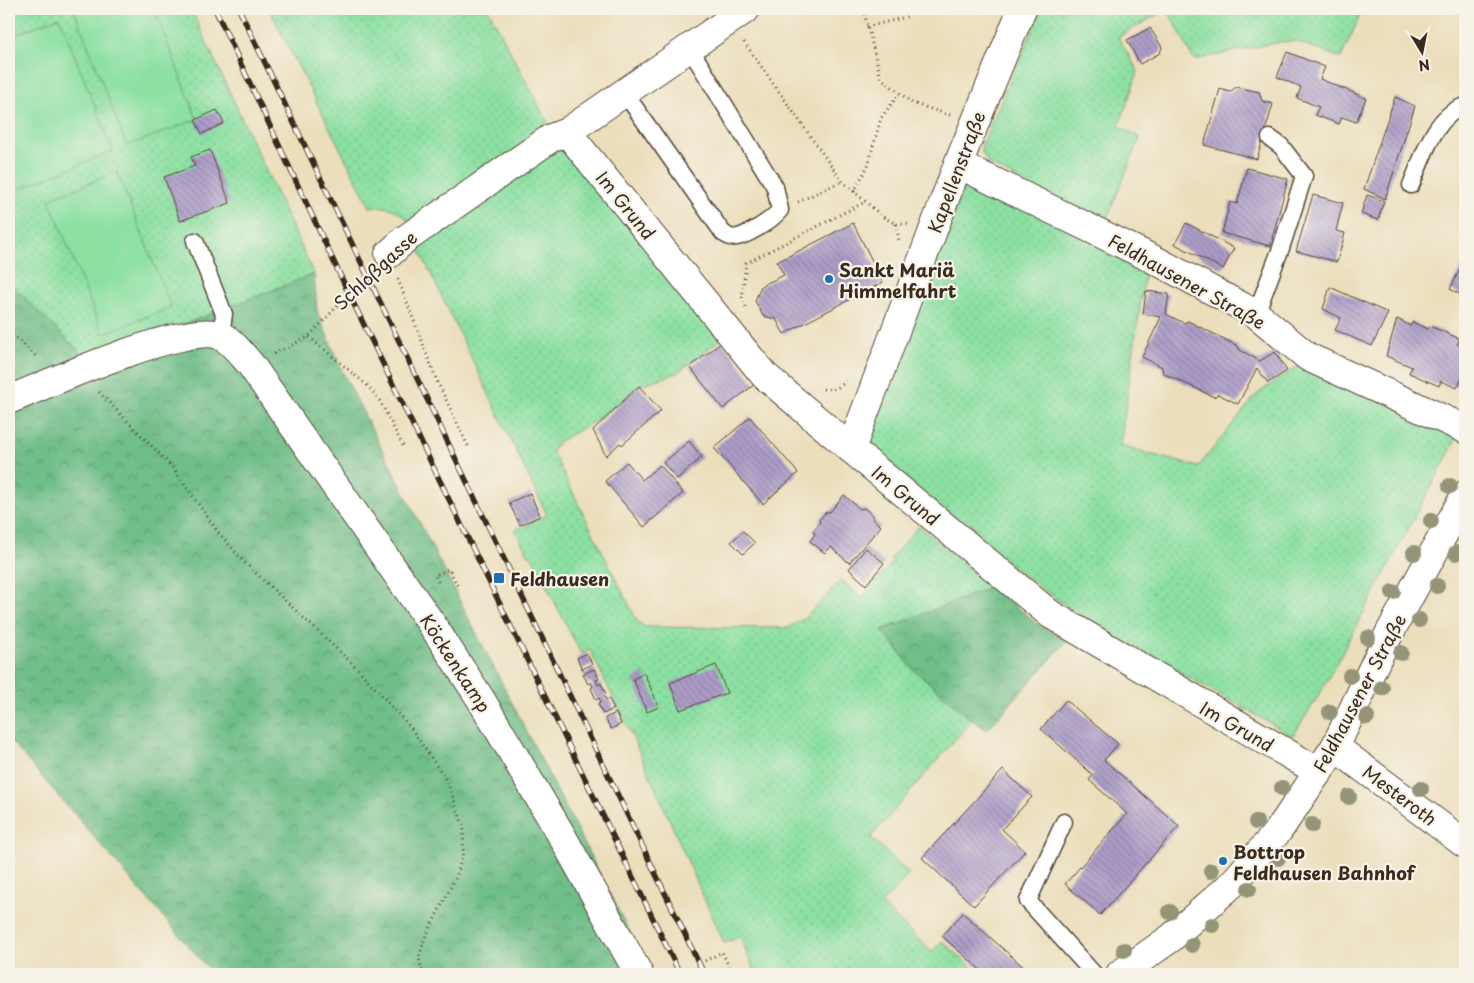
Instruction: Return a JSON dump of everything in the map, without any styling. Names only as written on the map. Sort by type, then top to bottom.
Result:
[{"type":"street","name":"Kapellenstraße","points":[[851,449],[958,164],[1022,9]]},
{"type":"street","name":"Schloßgasse","points":[[389,254],[404,240],[551,138],[567,132],[737,15]]},
{"type":"street","name":"Im Grund","points":[[567,132],[764,375],[1050,614],[1318,772]]},
{"type":"street","name":"Feldhausener Straße","points":[[958,164],[1153,259],[1256,314],[1308,357],[1465,429]]},
{"type":"street","points":[[9,400],[67,376],[182,336],[202,333],[221,336],[251,365]]},
{"type":"street","name":"Köckenkamp","points":[[251,365],[434,627],[480,698],[562,836],[639,974]]},
{"type":"street","name":"Feldhausener Straße","points":[[1120,974],[1171,938],[1231,885],[1279,830],[1334,747],[1389,634],[1465,495]]},
{"type":"street","name":"Mesteroth","points":[[1334,747],[1465,844]]},
{"type":"lane","points":[[624,92],[723,233],[731,238],[738,237],[774,219],[780,210],[775,187],[689,47]]},
{"type":"lane","points":[[1411,185],[1437,128],[1452,109],[1465,106]]},
{"type":"lane","points":[[1256,314],[1281,248],[1304,176],[1281,146],[1270,138]]},
{"type":"lane","points":[[195,241],[224,314],[221,336]]},
{"type":"lane","points":[[1064,822],[1028,901],[1094,974]]},
{"type":"path","points":[[863,9],[881,78],[912,103],[947,112],[971,132]]},
{"type":"path","points":[[737,15],[842,181],[883,217],[896,224],[936,224]]},
{"type":"path","points":[[867,27],[910,16]]},
{"type":"path","points":[[854,192],[868,165],[881,118],[899,94]]},
{"type":"path","points":[[780,210],[842,181]]},
{"type":"path","points":[[750,315],[742,299],[746,263],[865,202]]},
{"type":"path","points":[[389,254],[437,381],[469,448]]},
{"type":"path","name":"Schloßgasse","points":[[251,365],[308,336],[367,274],[389,254]]},
{"type":"path","points":[[9,331],[54,371],[84,382],[99,392],[173,468],[218,532],[243,561],[356,667],[411,728],[447,781],[464,828],[462,853],[457,875],[424,940],[419,958],[423,974]]},
{"type":"path","points":[[308,336],[368,386],[380,401],[403,446]]},
{"type":"path","points":[[820,389],[831,390],[841,386],[850,375]]},
{"type":"path","points":[[439,584],[435,575],[449,569],[459,589]]},
{"type":"path","points":[[705,961],[722,952],[733,974]]},
{"type":"green space","points":[[20,9],[191,9],[314,274],[89,361],[9,283],[9,13]]},
{"type":"green space","points":[[154,9],[197,119],[127,146],[74,10]]},
{"type":"green space","points":[[269,9],[488,9],[550,127],[409,222],[392,209],[370,207]]},
{"type":"green space","points":[[1042,9],[1167,9],[1118,37],[1138,71],[1119,126],[1140,138],[1104,226],[989,164],[982,153],[982,144]]},
{"type":"green space","points":[[1167,9],[1363,9],[1341,58],[1295,41],[1279,42],[1194,60]]},
{"type":"green space","points":[[59,17],[113,151],[9,193],[9,37]]},
{"type":"green space","points":[[565,145],[721,339],[677,373],[638,386],[602,417],[558,442],[552,451],[637,621],[645,627],[788,628],[805,618],[841,580],[862,598],[893,562],[890,559],[919,526],[992,587],[882,630],[912,668],[972,720],[871,837],[909,874],[881,904],[932,952],[942,941],[980,974],[756,974],[740,937],[724,943],[634,740],[590,650],[581,654],[531,555],[529,556],[515,530],[547,515],[417,245]]},
{"type":"green space","points":[[117,172],[171,307],[103,334],[49,199]]},
{"type":"green space","points":[[968,176],[1146,265],[1120,446],[1198,467],[1256,395],[1302,363],[1457,438],[1321,692],[1293,736],[1099,627],[1059,601],[1021,573],[873,450],[870,430]]},
{"type":"green space","points":[[314,274],[317,311],[342,371],[651,974],[213,974],[9,739],[9,283],[89,361]]},
{"type":"green space","points":[[992,587],[1040,626],[1067,641],[987,730],[972,720],[912,668],[882,630]]},
{"type":"building","points":[[1150,28],[1162,47],[1160,53],[1140,64],[1127,40]]},
{"type":"building","points":[[1287,52],[1325,67],[1320,79],[1366,98],[1356,122],[1342,117],[1339,124],[1315,115],[1319,107],[1297,98],[1301,87],[1277,77]]},
{"type":"building","points":[[1236,87],[1259,92],[1262,101],[1273,104],[1257,159],[1204,145],[1220,89],[1230,92]]},
{"type":"building","points":[[1395,97],[1415,106],[1385,199],[1364,189]]},
{"type":"building","points":[[217,110],[224,123],[202,134],[195,120]]},
{"type":"building","points":[[210,150],[230,203],[180,221],[164,177],[195,166],[191,157]]},
{"type":"building","points":[[1247,168],[1288,179],[1270,246],[1222,233],[1230,202],[1237,204]]},
{"type":"building","points":[[1313,195],[1343,203],[1336,231],[1345,233],[1337,262],[1296,251]]},
{"type":"building","points":[[1367,195],[1384,201],[1378,220],[1361,214]]},
{"type":"building","name":"Sankt Mariä Himmelfahrt","points":[[853,223],[883,282],[784,334],[776,319],[763,316],[755,301],[761,286],[784,275],[777,262]]},
{"type":"building","points":[[1186,223],[1234,248],[1223,269],[1175,244]]},
{"type":"building","points":[[1461,267],[1465,269],[1465,297],[1450,289]]},
{"type":"building","points":[[1330,287],[1388,313],[1372,346],[1335,330],[1341,318],[1323,309]]},
{"type":"building","points":[[1146,291],[1169,294],[1166,314],[1184,323],[1188,321],[1238,346],[1240,350],[1260,361],[1275,352],[1287,371],[1268,383],[1257,368],[1238,404],[1218,394],[1214,397],[1163,373],[1162,367],[1142,357],[1161,317],[1143,314]]},
{"type":"building","points":[[1397,319],[1411,326],[1412,322],[1428,329],[1430,326],[1460,339],[1457,344],[1465,347],[1465,371],[1457,388],[1441,381],[1439,386],[1409,373],[1412,367],[1386,356]]},
{"type":"building","points":[[722,342],[755,384],[723,409],[690,367]]},
{"type":"building","points":[[639,386],[661,411],[622,445],[620,443],[606,456],[593,430]]},
{"type":"building","points":[[750,417],[798,473],[763,504],[714,448]]},
{"type":"building","points":[[689,441],[702,457],[677,479],[663,463]]},
{"type":"building","points":[[627,462],[642,480],[660,465],[683,493],[644,527],[605,481]]},
{"type":"building","name":"Feldhausen","points":[[530,493],[540,516],[520,525],[509,503]]},
{"type":"building","points":[[844,495],[860,509],[864,508],[873,515],[873,519],[881,526],[849,563],[831,547],[825,553],[810,541],[815,534],[813,531],[820,522],[819,520],[826,512],[830,512]]},
{"type":"building","points":[[743,531],[755,543],[743,554],[731,542]]},
{"type":"building","points":[[866,548],[884,563],[866,585],[849,569]]},
{"type":"building","points":[[587,653],[592,664],[582,669],[577,658]]},
{"type":"building","points":[[716,665],[727,693],[680,710],[670,683]]},
{"type":"building","points":[[594,669],[599,679],[596,680],[598,685],[601,683],[606,694],[604,696],[606,700],[609,699],[614,709],[603,714],[598,704],[601,702],[599,698],[596,700],[591,688],[593,687],[591,682],[588,684],[583,674]]},
{"type":"building","points":[[644,673],[659,707],[647,712],[633,679]]},
{"type":"building","points":[[1066,700],[1118,744],[1104,760],[1179,826],[1100,915],[1065,884],[1127,814],[1089,780],[1093,775],[1041,729]]},
{"type":"building","points":[[616,713],[621,724],[611,729],[605,718]]},
{"type":"building","points":[[1003,770],[1032,797],[1002,829],[1025,851],[974,906],[922,858]]},
{"type":"building","points":[[963,913],[1029,972],[1027,974],[985,974],[942,936]]},
{"type":"railway","points":[[215,9],[349,294],[680,974]]},
{"type":"railway","points":[[239,9],[704,974]]},
{"type":"place","name":"Sankt Mariä Himmelfahrt","points":[[829,279]]},
{"type":"place","name":"Feldhausen","points":[[499,578]]},
{"type":"place","name":"Bottrop Feldhausen Bahnhof","points":[[1223,861]]}]
